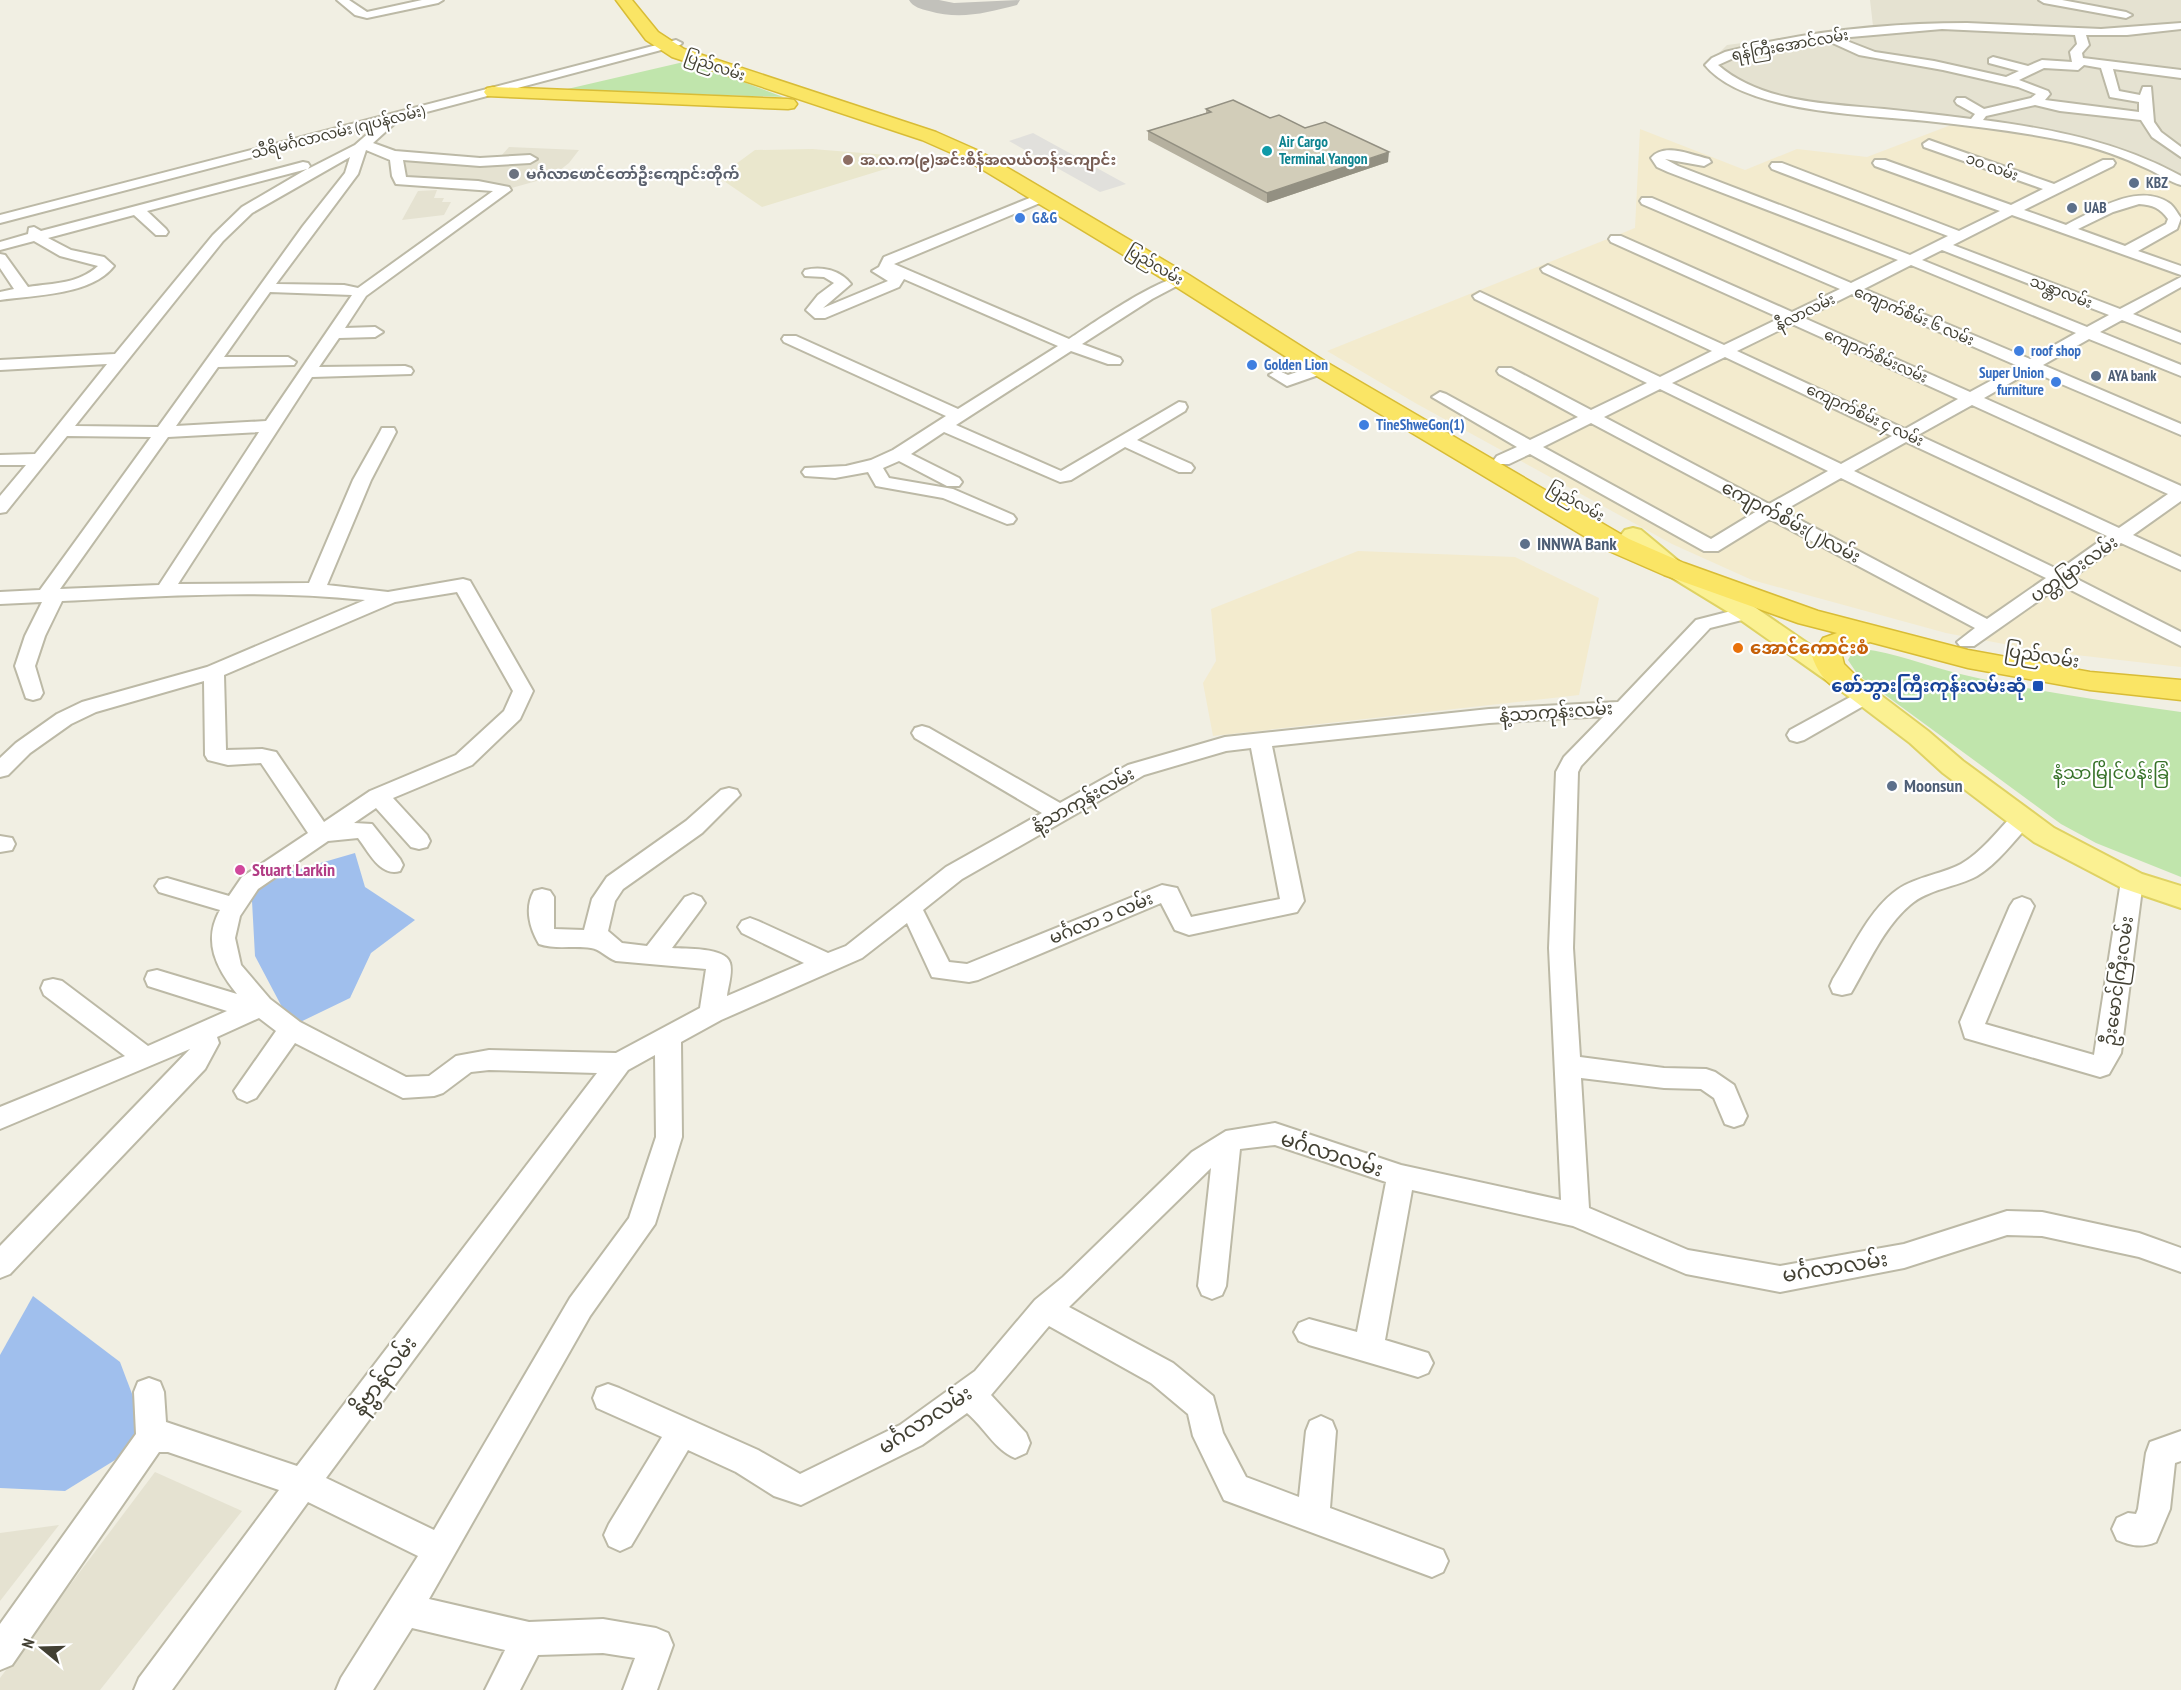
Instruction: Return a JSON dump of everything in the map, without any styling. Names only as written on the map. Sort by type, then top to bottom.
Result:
[{"type":"highway","name":"ပြည်လမ်း","points":[[624,0],[652,36],[670,44],[935,134],[980,153],[1750,602]]},
{"type":"highway","name":"ပြည်လမ်း","points":[[637,0],[670,44],[702,63],[882,121],[954,147],[1042,197],[1322,369],[1619,545],[1674,569],[1750,602],[1808,618],[1867,627],[1978,635],[2013,653],[2089,664],[2181,673]]},
{"type":"highway","points":[[493,92],[772,102],[882,121]]},
{"type":"highway","name":"ပြည်လမ်း","points":[[1867,627],[1968,659],[2037,673],[2181,690]]},
{"type":"highway","points":[[1857,690],[1831,668],[1827,656],[1833,644],[1867,627]]},
{"type":"main road","name":"ပြည်လမ်း","points":[[1633,535],[1674,569]]},
{"type":"main road","points":[[1750,602],[1953,768],[2044,835],[2132,881],[2181,897]]},
{"type":"street","points":[[342,0],[360,14],[367,15],[438,0]]},
{"type":"street","points":[[2044,0],[2126,15]]},
{"type":"street","points":[[2112,0],[2126,15],[2154,31]]},
{"type":"street","name":"ရန်ကြီးအောင်လမ်း","points":[[2181,26],[2154,31],[2121,33],[1944,26],[1828,37],[1735,54],[1711,65],[1744,89],[1769,96],[1851,110],[1973,124],[2073,139],[2127,156],[2181,181]]},
{"type":"street","points":[[2008,81],[2042,64],[2077,67],[2077,57],[2083,45],[2080,32]]},
{"type":"street","points":[[2077,57],[2119,53],[2121,33]]},
{"type":"street","points":[[1828,37],[1847,49],[1865,54],[1926,63],[2008,81],[2042,92],[2043,96],[2035,100],[1982,113],[1973,124]]},
{"type":"street","name":"သီရိမင်္ဂလာလမ်း (ဂျပန်လမ်း)","points":[[0,219],[394,118],[670,44]]},
{"type":"street","points":[[2077,57],[2106,65],[2181,74]]},
{"type":"street","points":[[1993,61],[2029,70]]},
{"type":"street","points":[[2106,65],[2114,94],[2146,94],[2149,129],[2155,136],[2181,153]]},
{"type":"street","points":[[2035,100],[2060,107],[2148,117]]},
{"type":"street","points":[[1961,101],[1982,113]]},
{"type":"street","points":[[0,508],[218,238],[247,210],[362,146],[394,118]]},
{"type":"street","name":"၁၀ လမ်း","points":[[1929,144],[2055,189]]},
{"type":"street","points":[[362,146],[393,155],[480,162],[530,159]]},
{"type":"street","points":[[33,693],[25,666],[50,596],[308,229],[351,174],[362,146]]},
{"type":"street","points":[[1704,162],[1666,153],[1658,158],[1662,164],[1673,170],[1910,260],[2181,371]]},
{"type":"street","points":[[2127,156],[2181,153]]},
{"type":"street","points":[[165,590],[270,426],[361,293],[504,190],[472,183],[432,184],[402,181],[398,176],[398,162],[393,155]]},
{"type":"street","points":[[0,246],[342,156]]},
{"type":"street","points":[[1880,163],[2181,271]]},
{"type":"street","name":"နီလာလမ်း","points":[[1503,460],[2108,163]]},
{"type":"street","points":[[1776,166],[1960,236]]},
{"type":"street","points":[[426,199],[432,184]]},
{"type":"street","points":[[810,273],[824,271],[835,275],[844,284],[828,292],[824,297],[814,310],[820,315],[894,284],[897,279],[877,270],[875,263],[889,260],[1042,197]]},
{"type":"street","points":[[2066,230],[2133,199],[2157,202],[2172,212],[2175,219],[2172,226],[2126,251]]},
{"type":"street","name":"ကျောက်စိမ်း ၆ လမ်း","points":[[1647,201],[2181,430]]},
{"type":"street","points":[[35,210],[35,236]]},
{"type":"street","points":[[138,211],[161,232]]},
{"type":"street","points":[[0,296],[76,284],[92,279],[107,266],[104,262],[83,255],[70,254],[35,236]]},
{"type":"street","name":"ကျောက်စိမ်းလမ်း","points":[[1616,239],[2181,493]]},
{"type":"street","name":"သန္တာလမ်း","points":[[1941,245],[2181,338]]},
{"type":"street","points":[[0,258],[24,292]]},
{"type":"street","points":[[889,260],[886,266],[918,281],[1069,345],[1114,361]]},
{"type":"street","name":"ကျောက်စိမ်း ၄ လမ်း","points":[[1548,269],[2181,564]]},
{"type":"street","points":[[811,472],[838,474],[874,467],[899,454],[1147,296],[1180,280]]},
{"type":"street","points":[[918,281],[790,339],[959,416]]},
{"type":"street","points":[[1440,397],[1711,547],[1770,511],[2181,281]]},
{"type":"street","points":[[268,288],[344,289],[361,293]]},
{"type":"street","points":[[1480,296],[2061,578],[2181,640]]},
{"type":"street","points":[[334,333],[375,332]]},
{"type":"street","points":[[0,364],[120,359]]},
{"type":"street","points":[[215,362],[288,362]]},
{"type":"street","points":[[1277,375],[1287,381],[1322,369]]},
{"type":"street","points":[[309,372],[405,371]]},
{"type":"street","name":"ကျောက်စိမ်း(၂)လမ်း","points":[[1505,371],[1770,511],[1978,635]]},
{"type":"street","points":[[944,426],[1060,477],[1065,477],[1179,407]]},
{"type":"street","points":[[64,431],[165,432],[270,426]]},
{"type":"street","points":[[316,589],[362,480],[388,432]]},
{"type":"street","points":[[1124,440],[1185,468]]},
{"type":"street","points":[[899,454],[953,482]]},
{"type":"street","points":[[0,460],[39,459]]},
{"type":"street","points":[[874,467],[882,482],[947,493],[1007,519]]},
{"type":"street","name":"ပတ္တမြားလမ်း","points":[[1978,635],[2181,493]]},
{"type":"street","points":[[0,770],[23,748],[64,719],[81,711],[141,691],[214,672],[390,597],[463,585],[523,691],[513,714],[464,760],[378,796],[250,883],[229,915],[223,938],[230,968],[254,1010]]},
{"type":"street","points":[[0,598],[165,590],[316,589],[390,597]]},
{"type":"street","name":"နံ့သာကုန်းလမ်း","points":[[619,1063],[712,1013],[854,952],[954,873],[1136,770],[1225,744],[1489,717],[1624,708],[1703,624],[1750,602]]},
{"type":"street","points":[[214,672],[216,755],[223,758],[258,754],[268,757],[320,834]]},
{"type":"street","points":[[1797,735],[1857,690]]},
{"type":"street","points":[[1576,1215],[1561,948],[1567,772],[1572,762],[1624,708]]},
{"type":"street","points":[[922,733],[1059,813]]},
{"type":"street","name":"မင်္ဂလာ ၁ လမ်း","points":[[911,908],[941,970],[969,973],[1162,893],[1169,894],[1183,924],[1190,926],[1289,906],[1292,901],[1260,740]]},
{"type":"street","points":[[712,1013],[719,964],[713,960],[616,952],[599,939],[596,931],[604,899],[615,883],[694,827],[729,795]]},
{"type":"street","points":[[378,796],[419,841]]},
{"type":"street","points":[[1842,986],[1878,926],[1902,898],[1943,878],[1967,871],[1979,863],[2022,819]]},
{"type":"street","points":[[320,834],[352,829],[364,830],[392,866]]},
{"type":"street","name":"ဦးမောင်ကြီးလမ်း","points":[[2022,906],[1972,1022],[1974,1031],[2100,1067],[2108,1053],[2132,881]]},
{"type":"street","points":[[167,886],[234,906]]},
{"type":"street","points":[[542,897],[541,927],[547,939],[599,939]]},
{"type":"street","points":[[653,955],[693,903]]},
{"type":"street","points":[[750,927],[828,964]]},
{"type":"street","points":[[157,979],[254,1010],[403,1088],[434,1086],[465,1063],[481,1061],[619,1063]]},
{"type":"street","points":[[53,988],[146,1058]]},
{"type":"street","points":[[0,1118],[146,1058],[254,1010]]},
{"type":"street","points":[[247,1091],[291,1029]]},
{"type":"street","points":[[0,1265],[196,1062],[206,1043],[203,1033]]},
{"type":"street","points":[[353,1690],[405,1610],[580,1307],[641,1224],[669,1137],[668,1037]]},
{"type":"street","name":"နိဗ္ဗာန်လမ်း","points":[[151,1690],[303,1483],[619,1063]]},
{"type":"street","points":[[1568,1066],[1664,1078],[1706,1079],[1725,1092],[1734,1116]]},
{"type":"street","name":"မင်္ဂလာလမ်း","points":[[608,1398],[747,1461],[785,1485],[801,1490],[911,1435],[986,1381],[1045,1309],[1073,1286],[1201,1160],[1235,1139],[1275,1134],[1401,1176],[1576,1215],[1686,1262],[1780,1279],[1904,1256],[2007,1223],[2042,1224],[2139,1245],[2181,1260]]},
{"type":"street","points":[[1212,1286],[1227,1144]]},
{"type":"street","points":[[1369,1348],[1401,1176]]},
{"type":"street","points":[[1045,1309],[1162,1373],[1202,1406],[1208,1436],[1234,1489],[1432,1561]]},
{"type":"street","points":[[1309,1332],[1418,1363]]},
{"type":"street","points":[[0,1653],[151,1438],[149,1392]]},
{"type":"street","points":[[967,1394],[989,1412],[1015,1443]]},
{"type":"street","points":[[1313,1518],[1321,1431]]},
{"type":"street","points":[[620,1535],[682,1432]]},
{"type":"street","points":[[151,1438],[168,1437],[303,1483],[439,1549]]},
{"type":"street","points":[[2128,1529],[2145,1531],[2154,1509],[2162,1453],[2181,1446]]},
{"type":"street","points":[[405,1610],[529,1639],[603,1636],[656,1645],[640,1690]]},
{"type":"street","points":[[502,1690],[529,1639]]},
{"type":"shaded area","points":[[1870,0],[2181,0],[2181,185],[2167,177],[2071,141],[1790,104],[1737,89],[1705,67],[1727,45],[1873,26]]},
{"type":"shaded area","points":[[1951,125],[2071,141],[2104,150],[2181,185],[2181,667],[2041,651],[1946,633],[1752,580],[1672,544],[1417,404],[1327,351],[1635,228],[1640,129],[1745,170],[1797,149],[1867,157]]},
{"type":"shaded area","points":[[1033,133],[1126,184],[1100,192],[1009,141]]},
{"type":"shaded area","points":[[509,147],[579,150],[569,163],[551,177],[504,190],[479,181],[432,184],[405,175],[406,160],[494,164]]},
{"type":"shaded area","points":[[812,149],[888,155],[892,167],[762,207],[718,177],[755,150]]},
{"type":"shaded area","points":[[437,190],[434,198],[444,198],[442,202],[451,202],[444,215],[402,220],[418,191]]},
{"type":"shaded area","points":[[1358,551],[1515,557],[1599,598],[1579,695],[1213,736],[1203,683],[1216,661],[1211,609]]},
{"type":"shaded area","points":[[155,1472],[242,1511],[100,1690],[0,1690],[0,1678]]},
{"type":"shaded area","points":[[59,1525],[0,1601],[0,1533]]},
{"type":"green space","points":[[688,61],[783,97],[563,90]]},
{"type":"green space","name":"နံ့သာမြိုင်ပန်းခြံ","points":[[1863,649],[2012,685],[2181,712],[2181,877],[2096,843],[2061,824],[1858,675],[1848,660],[1852,653]]},
{"type":"water","points":[[355,853],[365,887],[415,920],[371,953],[350,998],[292,1026],[255,956],[251,883]]},
{"type":"water","points":[[33,1296],[120,1362],[149,1439],[65,1491],[0,1488],[0,1355]]},
{"type":"building","name":"Air Cargo Terminal Yangon","points":[[1233,100],[1270,118],[1279,115],[1305,128],[1325,122],[1389,152],[1267,193],[1148,131],[1211,112],[1206,109]]},
{"type":"taxiway","points":[[920,0],[954,10],[965,10],[1009,0]]},
{"type":"place","name":"Air Cargo Terminal Yangon","points":[[1267,151]]},
{"type":"place","name":"အ.လ.က(၉)အင်းစိန်အလယ်တန်းကျောင်း","points":[[848,160]]},
{"type":"place","name":"မင်္ဂလာဖောင်တော်ဦးကျောင်းတိုက်","points":[[514,174]]},
{"type":"place","name":"KBZ","points":[[2134,183]]},
{"type":"place","name":"UAB","points":[[2072,208]]},
{"type":"place","name":"G&G","points":[[1020,218]]},
{"type":"place","name":"roof shop","points":[[2019,351]]},
{"type":"place","name":"Golden Lion","points":[[1252,365]]},
{"type":"place","name":"AYA bank","points":[[2096,376]]},
{"type":"place","name":"Super Union furniture","points":[[2056,382]]},
{"type":"place","name":"TineShweGon(1)","points":[[1364,425]]},
{"type":"place","name":"INNWA Bank","points":[[1525,544]]},
{"type":"place","name":"အောင်ကောင်းစံ","points":[[1738,648]]},
{"type":"place","name":"စော်ဘွားကြီးကုန်းလမ်းဆုံ","points":[[2038,686]]},
{"type":"place","name":"Moonsun","points":[[1892,786]]},
{"type":"place","name":"Stuart Larkin","points":[[240,870]]}]
